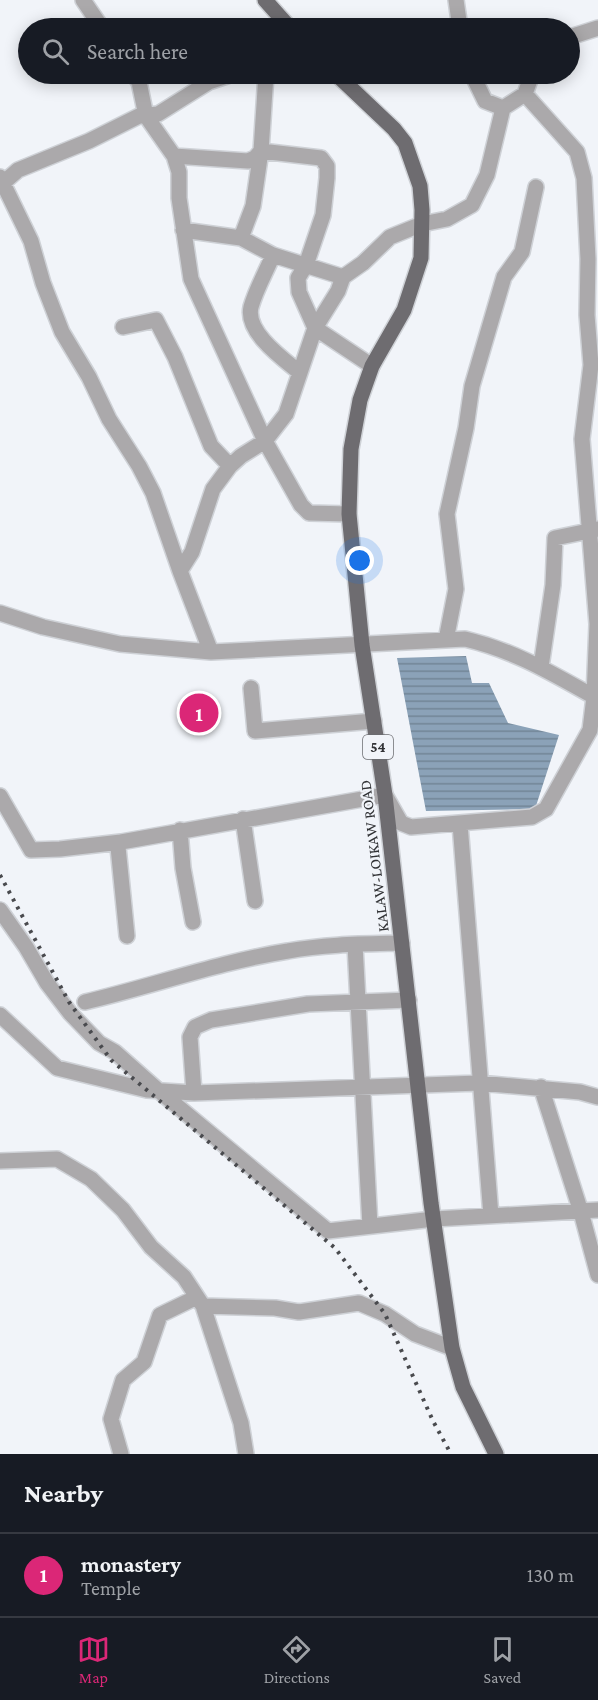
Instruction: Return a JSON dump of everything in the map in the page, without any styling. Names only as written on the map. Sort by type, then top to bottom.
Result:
[{"type":"main road","points":[[265,0],[281,18]]},
{"type":"main road","name":"KALAW-LOIKAW ROAD","points":[[347,84],[394,129],[405,143],[420,186],[421,258],[404,310],[372,366],[360,400],[351,449],[349,514],[362,645],[385,795],[434,1219],[453,1348],[463,1387],[496,1454]]},
{"type":"street","points":[[83,0],[95,18]]},
{"type":"street","points":[[456,0],[459,18]]},
{"type":"street","points":[[580,34],[598,28]]},
{"type":"street","points":[[139,84],[146,116],[174,156],[179,172],[179,198],[190,279],[265,441],[301,505],[309,513],[349,514]]},
{"type":"street","points":[[205,84],[158,114],[140,116],[89,141],[18,170],[2,180],[31,241],[43,283],[62,332],[89,377],[109,419],[140,466],[153,493],[211,652]]},
{"type":"street","points":[[241,238],[253,206],[261,151],[265,84]]},
{"type":"street","points":[[477,84],[485,101],[503,108]]},
{"type":"street","points":[[180,571],[192,552],[213,489],[230,466],[265,441],[286,414],[315,328],[338,291],[343,277],[363,263],[390,237],[422,224],[447,219],[472,205],[487,175],[503,108],[525,94],[528,84]]},
{"type":"street","points":[[0,796],[31,850],[121,842],[385,795],[401,823],[411,827],[532,818],[546,809],[590,729],[596,698],[597,624],[594,536],[582,439],[591,365],[587,315],[588,259],[584,178],[578,152],[525,94]]},
{"type":"street","points":[[174,156],[248,161],[255,158],[261,151]]},
{"type":"street","points":[[261,151],[321,158],[327,166],[323,215],[306,265],[298,278],[299,292],[315,328],[372,366]]},
{"type":"street","points":[[446,640],[456,589],[447,514],[466,428],[472,386],[504,277],[522,252],[536,187]]},
{"type":"street","points":[[183,230],[241,238],[273,255],[343,277]]},
{"type":"street","points":[[273,255],[250,309],[254,325],[268,347],[299,372]]},
{"type":"street","points":[[123,327],[156,320],[175,357],[211,446],[230,466]]},
{"type":"street","points":[[541,667],[553,585],[555,538],[594,536]]},
{"type":"street","points":[[0,613],[43,627],[120,644],[211,652],[465,639],[495,646],[541,667],[596,698]]},
{"type":"street","points":[[251,688],[255,731],[374,721]]},
{"type":"street","points":[[243,819],[255,901]]},
{"type":"street","points":[[460,824],[491,1216]]},
{"type":"street","points":[[180,830],[183,867],[193,922]]},
{"type":"street","points":[[121,842],[118,847],[128,936]]},
{"type":"street","points":[[0,910],[26,947],[46,983],[70,1013],[99,1043],[115,1052],[328,1231],[434,1219],[598,1210]]},
{"type":"street","points":[[85,1002],[164,979],[260,956],[299,949],[402,943]]},
{"type":"street","points":[[355,945],[370,1226]]},
{"type":"street","points":[[194,1094],[190,1037],[195,1027],[211,1020],[308,1004],[409,1000]]},
{"type":"street","points":[[0,1015],[57,1068],[147,1090],[194,1094],[479,1083],[541,1087],[580,1092],[598,1097]]},
{"type":"street","points":[[541,1087],[581,1212],[598,1275]]},
{"type":"street","points":[[0,1161],[57,1159],[91,1179],[123,1210],[151,1247],[184,1277],[200,1301],[241,1423],[246,1454]]},
{"type":"street","points":[[121,1454],[111,1419],[123,1380],[144,1362],[160,1315],[200,1301],[299,1312],[359,1303],[385,1314],[416,1334],[453,1348]]},
{"type":"water","points":[[466,656],[472,683],[489,683],[508,723],[559,735],[535,809],[426,811],[397,658]]},
{"type":"railway","points":[[0,875],[69,1002],[111,1060],[335,1248],[385,1314],[433,1421],[451,1454]]},
{"type":"place","name":"monastery","points":[[199,713]]}]
